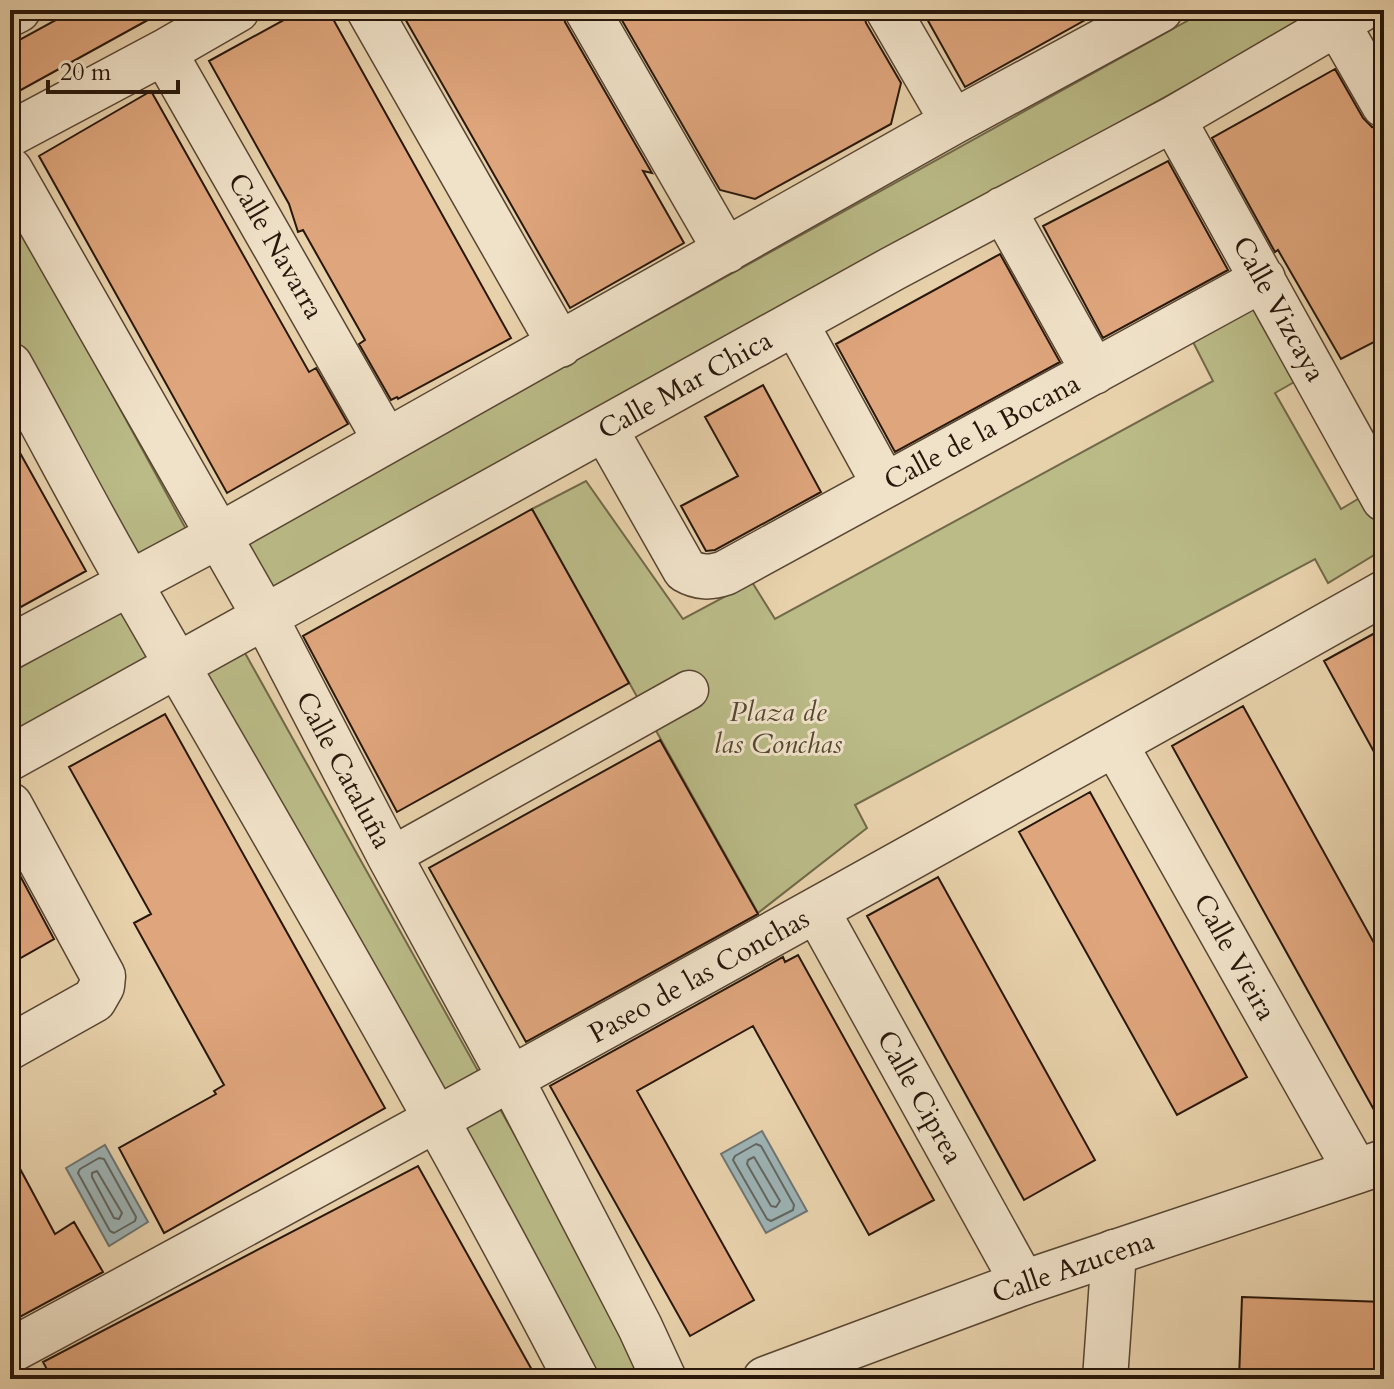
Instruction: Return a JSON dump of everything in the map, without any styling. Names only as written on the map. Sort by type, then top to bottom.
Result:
[{"type":"street","points":[[10,14],[18,10]]},
{"type":"street","points":[[10,134],[237,10]]},
{"type":"street","points":[[369,10],[560,345]]},
{"type":"street","points":[[587,10],[726,251]]},
{"type":"street","points":[[888,10],[953,122]]},
{"type":"street","points":[[10,647],[220,535],[726,251],[953,122],[1115,20],[1160,10]]},
{"type":"street","points":[[1349,16],[1384,105]]},
{"type":"street","name":"Calle Mar Chica","points":[[10,758],[1003,209],[1173,119],[1349,16]]},
{"type":"street","name":"Calle Navarra","points":[[164,52],[386,441]]},
{"type":"street","name":"Calle Vizcaya","points":[[1173,119],[1384,499]]},
{"type":"street","name":"Calle Cataluña","points":[[10,170],[265,617],[390,857],[511,1079],[664,1379]]},
{"type":"street","points":[[1003,209],[1094,372]]},
{"type":"street","name":"Calle de la Bocana","points":[[605,429],[685,570],[712,578],[1263,279]]},
{"type":"street","points":[[796,324],[884,484]]},
{"type":"street","points":[[10,365],[129,583],[178,663],[436,1121],[576,1379]]},
{"type":"street","name":"Paseo de las Conchas","points":[[10,1351],[817,911],[1384,593]]},
{"type":"street","points":[[390,857],[689,690]]},
{"type":"street","name":"Calle Vieira","points":[[1115,744],[1370,1167]]},
{"type":"street","points":[[10,805],[103,976],[102,986],[94,1000],[10,1047]]},
{"type":"street","name":"Calle Ciprea","points":[[817,911],[1023,1283]]},
{"type":"street","name":"Calle Azucena","points":[[765,1379],[1023,1283],[1370,1167]]},
{"type":"street","points":[[1105,1379],[1114,1252]]},
{"type":"green space","points":[[1207,10],[1322,10],[276,590],[271,589],[247,545],[251,540]]},
{"type":"green space","points":[[10,208],[187,531],[140,558],[10,330]]},
{"type":"green space","name":"Plaza de las Conchas","points":[[1250,302],[1296,381],[1275,393],[1341,509],[1363,496],[1384,531],[1384,549],[1328,583],[1315,559],[855,805],[867,828],[758,913],[532,509],[586,481],[683,619],[752,582],[775,619],[1213,381],[1191,338]]},
{"type":"green space","points":[[124,610],[152,659],[10,737],[10,673]]},
{"type":"green space","points":[[245,653],[482,1078],[438,1103],[200,677]]},
{"type":"green space","points":[[500,1109],[649,1372],[631,1379],[590,1379],[456,1134]]},
{"type":"water","points":[[762,1131],[807,1211],[766,1233],[721,1154]]},
{"type":"water","points":[[105,1145],[148,1222],[109,1246],[66,1168]]},
{"type":"building","points":[[74,10],[166,10],[10,96],[10,45]]},
{"type":"building","points":[[302,10],[328,10],[511,338],[398,399],[391,400],[359,344],[365,340],[303,230],[298,232],[289,204],[209,61]]},
{"type":"building","points":[[400,10],[562,10],[565,22],[652,173],[643,171],[684,243],[570,308]]},
{"type":"building","points":[[616,10],[863,10],[866,23],[901,83],[891,124],[755,199],[720,190]]},
{"type":"building","points":[[922,10],[1103,10],[965,87]]},
{"type":"building","points":[[1335,69],[1363,118],[1372,127],[1384,130],[1384,337],[1341,359],[1278,250],[1275,252],[1212,138]]},
{"type":"building","points":[[151,91],[309,372],[316,368],[348,424],[227,493],[39,156]]},
{"type":"building","points":[[1168,161],[1228,270],[1103,338],[1043,226]]},
{"type":"building","points":[[1000,254],[1060,362],[895,452],[836,344]]},
{"type":"building","points":[[763,385],[821,492],[715,550],[706,551],[681,506],[738,476],[705,417]]},
{"type":"building","points":[[10,435],[86,571],[10,613]]},
{"type":"building","points":[[532,509],[629,683],[397,812],[303,636]]},
{"type":"building","points":[[1384,628],[1384,770],[1324,661]]},
{"type":"building","points":[[1243,706],[1384,961],[1384,1128],[1172,746]]},
{"type":"building","points":[[165,714],[385,1108],[164,1233],[119,1148],[216,1094],[214,1091],[224,1085],[134,923],[151,914],[69,767]]},
{"type":"building","points":[[660,740],[758,914],[526,1042],[429,868]]},
{"type":"building","points":[[1090,792],[1247,1077],[1177,1115],[1019,832]]},
{"type":"building","points":[[10,857],[54,939],[10,964]]},
{"type":"building","points":[[938,877],[1095,1160],[1024,1200],[867,916]]},
{"type":"building","points":[[798,955],[934,1200],[869,1235],[753,1026],[637,1091],[754,1300],[690,1336],[550,1086],[783,957],[785,962]]},
{"type":"building","points":[[10,1150],[55,1234],[74,1222],[103,1272],[18,1318],[10,1303]]},
{"type":"building","points":[[418,1166],[537,1379],[52,1379],[43,1362]]},
{"type":"building","points":[[1242,1297],[1384,1302],[1384,1379],[1239,1379]]}]
